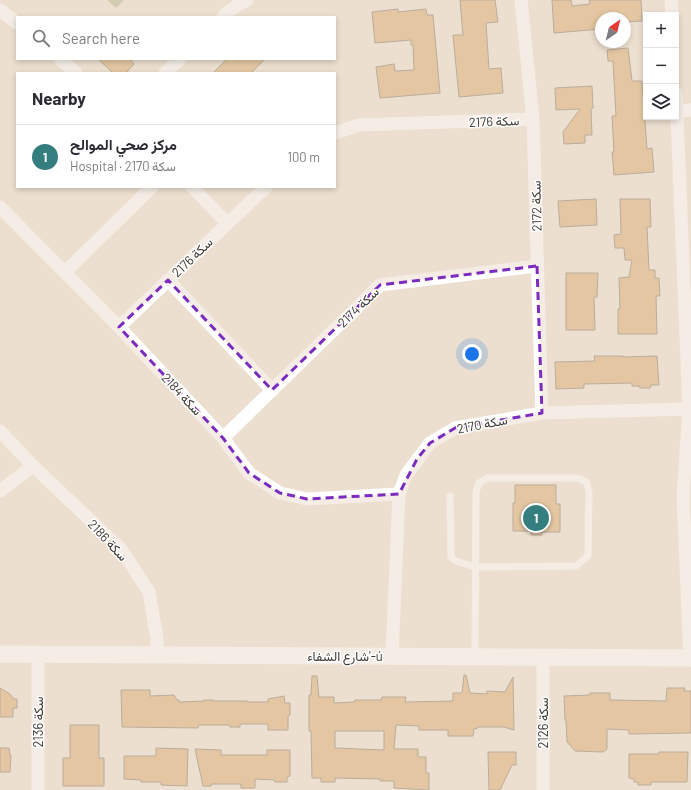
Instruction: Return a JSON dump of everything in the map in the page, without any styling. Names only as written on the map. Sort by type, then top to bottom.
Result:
[{"type":"street","points":[[224,16],[230,10],[247,0]]},
{"type":"street","name":"سكة 2172","points":[[521,0],[534,119],[542,413]]},
{"type":"street","points":[[671,0],[672,12]]},
{"type":"street","points":[[0,10],[16,22]]},
{"type":"street","points":[[61,60],[75,72]]},
{"type":"street","points":[[167,72],[179,60]]},
{"type":"street","points":[[679,111],[691,110]]},
{"type":"street","name":"سكة 2176","points":[[336,133],[359,125],[534,119]]},
{"type":"street","points":[[677,120],[689,409],[687,496],[691,658]]},
{"type":"street","points":[[65,272],[151,188]]},
{"type":"street","points":[[193,188],[227,223]]},
{"type":"street","name":"سكة 2176","points":[[119,327],[265,188]]},
{"type":"street","name":"سكة 2184","points":[[0,207],[119,327],[223,438],[249,473],[280,493],[307,499],[399,494]]},
{"type":"street","name":"سكة 2174","points":[[223,438],[380,285],[537,266]]},
{"type":"street","points":[[168,280],[272,390]]},
{"type":"street","name":"سكة 2170","points":[[392,656],[399,494],[406,475],[430,443],[454,428],[542,413],[689,409]]},
{"type":"street","name":"سكة 2186","points":[[0,431],[33,466],[120,549],[149,592],[157,639],[157,655]]},
{"type":"street","points":[[0,491],[33,466]]},
{"type":"street","name":"شارع الشفاء'-ú","points":[[0,654],[691,658]]},
{"type":"street","name":"سكة 2136","points":[[38,654],[38,790]]},
{"type":"street","name":"سكة 2126","points":[[543,657],[543,790]]},
{"type":"lane","points":[[450,496],[451,557],[456,561],[475,567],[576,566],[588,556],[589,491],[586,482],[578,478],[488,478],[479,483],[476,492],[475,567],[475,656]]},
{"type":"highlighted area","points":[[537,266],[542,413],[455,428],[430,443],[417,459],[399,494],[307,499],[280,493],[249,473],[223,438],[119,327],[168,280],[272,390],[380,285]]},
{"type":"green space","points":[[107,0],[124,0],[116,8]]},
{"type":"building","points":[[460,0],[495,0],[498,22],[486,23],[489,69],[501,68],[503,93],[459,97],[453,35],[463,35]]},
{"type":"building","points":[[552,0],[571,0],[572,6],[590,4],[589,0],[641,0],[642,21],[631,22],[631,12],[595,12],[595,30],[554,33]]},
{"type":"building","points":[[398,9],[398,12],[426,9],[427,15],[433,15],[440,93],[380,98],[376,67],[394,64],[395,71],[414,70],[413,45],[411,45],[411,40],[375,43],[372,12]]},
{"type":"building","points":[[628,48],[632,81],[642,81],[643,120],[645,120],[647,149],[652,148],[654,172],[614,175],[612,152],[614,152],[612,116],[616,116],[613,61],[608,61],[607,50]]},
{"type":"building","points":[[99,60],[131,60],[134,64],[127,72],[112,72]]},
{"type":"building","points":[[226,60],[264,60],[252,72],[214,72]]},
{"type":"building","points":[[592,86],[592,135],[585,135],[585,143],[564,144],[563,132],[580,109],[556,110],[555,88]]},
{"type":"building","points":[[596,199],[597,225],[560,227],[558,201]]},
{"type":"building","points":[[620,199],[650,199],[651,227],[647,227],[649,270],[655,270],[655,278],[659,278],[660,296],[656,296],[657,334],[618,334],[618,309],[620,309],[619,278],[629,277],[632,260],[625,260],[624,248],[615,248],[614,235],[621,234]]},
{"type":"building","points":[[566,273],[598,273],[597,297],[594,297],[595,330],[566,330]]},
{"type":"building","points":[[594,356],[657,356],[659,385],[651,385],[650,388],[640,388],[639,386],[632,386],[632,383],[584,384],[584,388],[556,389],[555,362],[595,361]]},
{"type":"building","points":[[515,485],[556,485],[556,504],[560,504],[560,532],[542,532],[542,535],[531,535],[531,531],[513,531],[513,503],[515,503]]},
{"type":"building","points":[[464,675],[466,675],[470,693],[487,694],[487,691],[505,692],[513,677],[514,730],[504,727],[478,727],[474,729],[473,736],[448,736],[448,730],[419,730],[419,726],[396,725],[394,749],[418,749],[418,757],[426,757],[426,773],[429,773],[429,790],[394,788],[394,781],[380,781],[380,779],[335,778],[335,782],[321,782],[321,778],[312,778],[311,731],[309,731],[309,695],[311,695],[312,676],[317,676],[319,697],[334,697],[334,703],[354,702],[355,700],[381,700],[382,697],[406,697],[405,702],[453,701],[453,693],[462,693]],"holes":[[[335,731],[384,731],[384,750],[335,748]]]},
{"type":"building","points":[[0,688],[10,694],[14,699],[17,699],[17,708],[13,708],[13,717],[0,717]]},
{"type":"building","points":[[667,688],[685,688],[684,691],[691,691],[691,733],[629,734],[629,730],[607,729],[607,749],[603,752],[575,751],[567,742],[564,696],[590,695],[590,693],[610,693],[610,700],[666,701]]},
{"type":"building","points":[[121,690],[150,690],[150,696],[174,695],[179,702],[214,700],[268,702],[268,699],[284,696],[285,703],[290,703],[288,730],[268,730],[268,724],[240,724],[240,727],[230,727],[230,725],[199,725],[198,728],[122,727]]},
{"type":"building","points":[[70,725],[99,725],[99,758],[104,758],[104,786],[63,786],[63,758],[70,758]]},
{"type":"building","points":[[0,748],[9,748],[11,755],[10,772],[0,772]]},
{"type":"building","points":[[156,748],[188,749],[187,786],[161,785],[161,782],[141,782],[141,780],[124,779],[124,756],[156,756]]},
{"type":"building","points":[[195,749],[221,750],[221,755],[267,755],[267,750],[290,750],[290,776],[287,777],[287,782],[255,779],[255,788],[241,788],[241,784],[211,784],[211,786],[203,786]]},
{"type":"building","points":[[488,752],[516,752],[516,765],[512,765],[500,790],[489,790]]},
{"type":"building","points":[[659,752],[688,752],[687,782],[651,782],[651,785],[638,785],[638,782],[634,782],[634,779],[629,778],[629,754],[659,754]]},
{"type":"place","name":"مركز صحي الموالح","points":[[536,518]]}]
